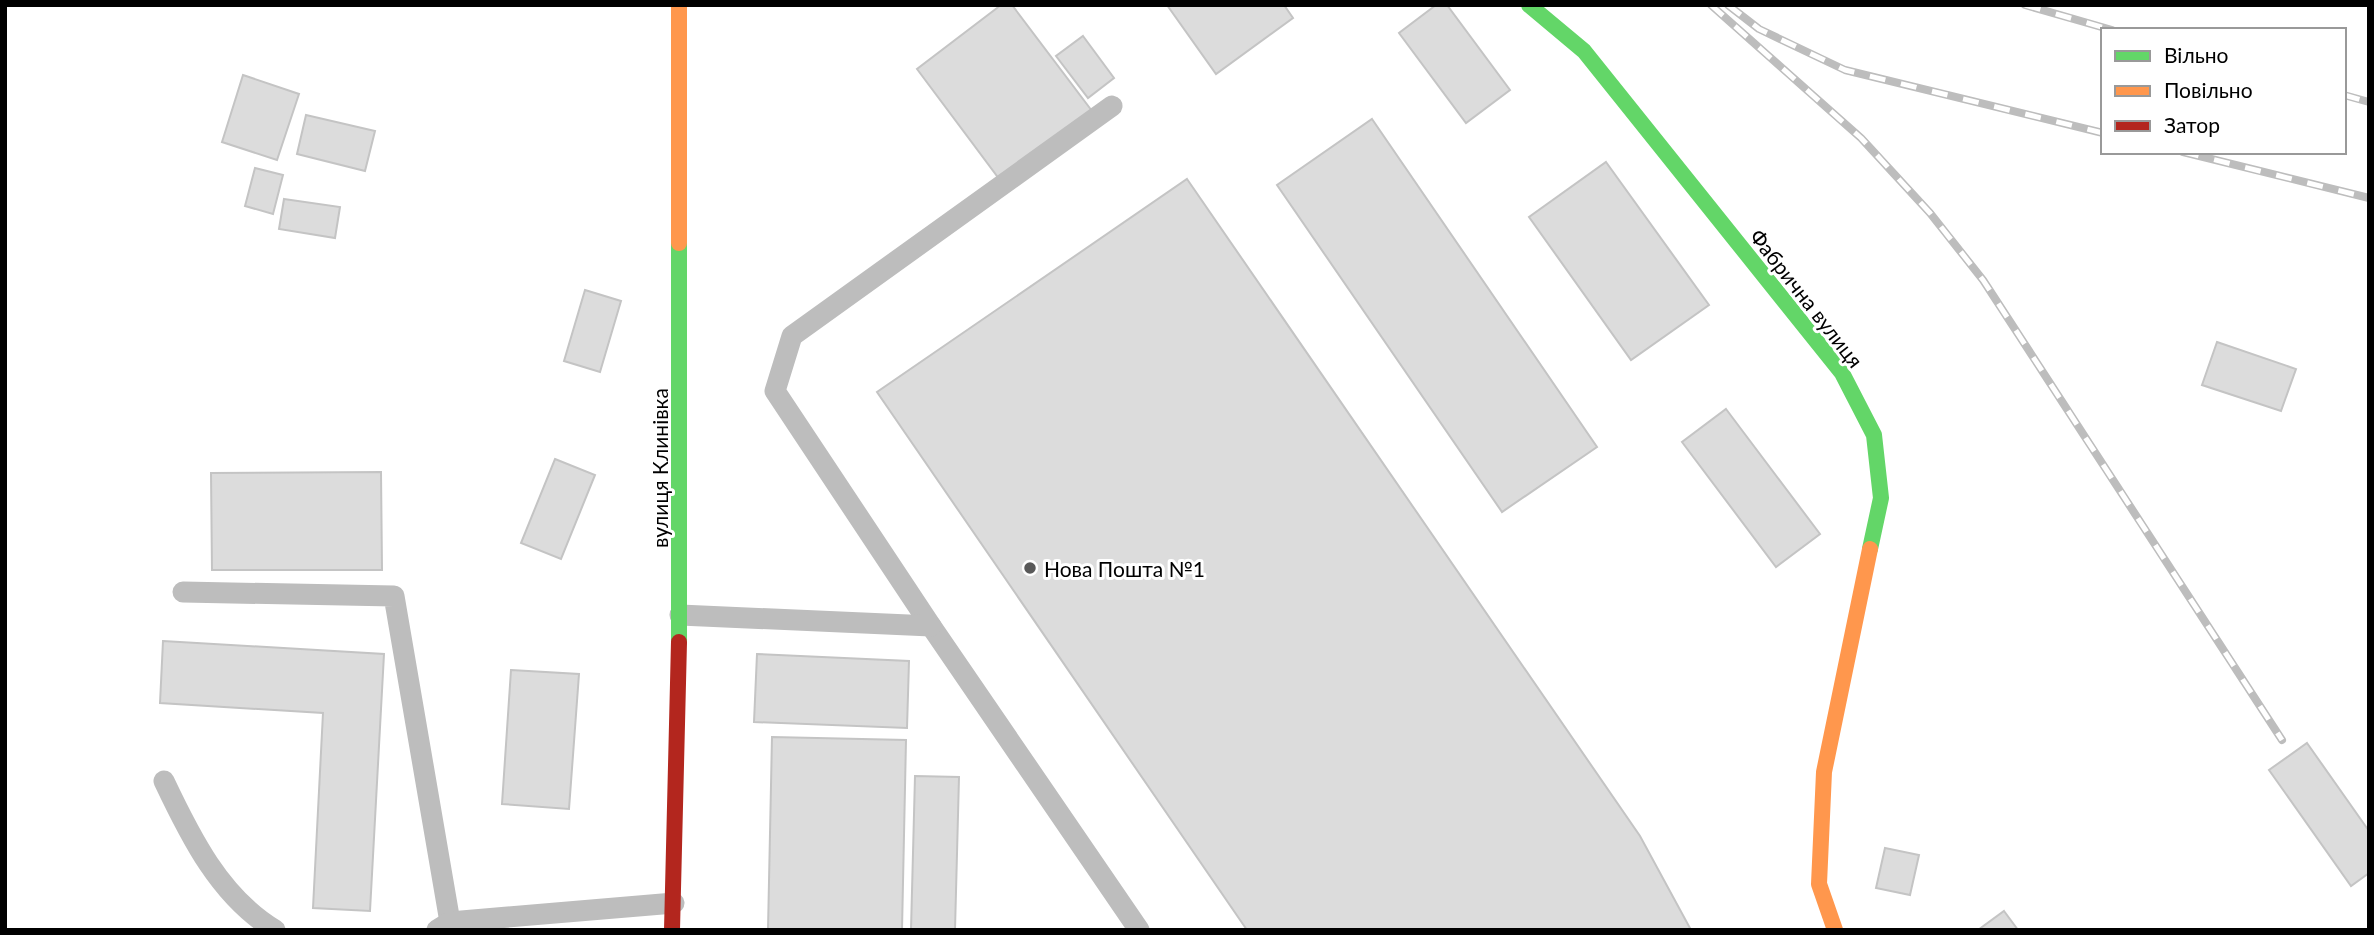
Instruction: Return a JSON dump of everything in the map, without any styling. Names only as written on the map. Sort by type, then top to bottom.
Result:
[{"type":"street","name":"вулиця Клинівка","points":[[672,930],[680,615],[679,5]]},
{"type":"street","name":"Фабрична вулиця","points":[[1530,5],[1584,51],[1816,340],[1842,373],[1874,435],[1881,498],[1824,772],[1819,884],[1835,930]]},
{"type":"lane","points":[[1112,106],[792,336],[775,391],[931,626],[1139,930]]},
{"type":"lane","points":[[183,592],[394,596],[444,926],[674,903]]},
{"type":"lane","points":[[680,615],[931,626]]},
{"type":"lane","points":[[163,781],[186,829],[212,869],[239,901],[275,930]]},
{"type":"building","points":[[1001,5],[1012,5],[1092,111],[1000,180],[917,69]]},
{"type":"building","points":[[1167,5],[1284,5],[1293,18],[1216,74]]},
{"type":"building","points":[[1436,5],[1447,5],[1510,90],[1466,123],[1399,33]]},
{"type":"building","points":[[1083,36],[1114,78],[1088,98],[1056,56]]},
{"type":"building","points":[[243,75],[299,94],[277,160],[222,142]]},
{"type":"building","points":[[306,115],[375,131],[365,171],[297,154]]},
{"type":"building","points":[[1372,119],[1597,447],[1502,512],[1277,185]]},
{"type":"building","points":[[1606,162],[1709,305],[1631,360],[1529,217]]},
{"type":"building","points":[[255,168],[283,175],[273,214],[245,206]]},
{"type":"building","points":[[1187,179],[1640,836],[1691,930],[1247,930],[877,392]]},
{"type":"building","points":[[284,199],[340,207],[335,238],[279,229]]},
{"type":"building","points":[[585,290],[621,301],[600,372],[564,361]]},
{"type":"building","points":[[2217,342],[2296,369],[2281,411],[2202,385]]},
{"type":"building","points":[[1726,409],[1820,534],[1776,567],[1682,442]]},
{"type":"building","points":[[555,459],[595,475],[561,559],[521,543]]},
{"type":"building","points":[[381,472],[382,570],[212,570],[211,473]]},
{"type":"building","points":[[163,641],[384,654],[370,911],[313,908],[323,713],[160,703]]},
{"type":"building","points":[[757,654],[909,661],[907,728],[754,722]]},
{"type":"building","points":[[511,670],[579,674],[569,809],[502,804]]},
{"type":"building","points":[[772,737],[906,740],[902,930],[768,930]]},
{"type":"building","points":[[2307,743],[2369,831],[2369,873],[2351,886],[2269,770]]},
{"type":"building","points":[[915,776],[959,777],[955,930],[911,930]]},
{"type":"building","points":[[1885,848],[1919,855],[1910,895],[1876,888]]},
{"type":"building","points":[[2004,911],[2018,930],[1978,930]]},
{"type":"railway","points":[[1711,5],[1861,138],[1930,213],[1983,280],[2282,740]]},
{"type":"railway","points":[[1728,5],[1759,29],[1845,70],[2101,133]]},
{"type":"railway","points":[[2025,5],[2105,28]]},
{"type":"railway","points":[[2346,96],[2369,102]]},
{"type":"railway","points":[[2191,154],[2369,198]]},
{"type":"traffic: fast","points":[[1529,5],[1584,51],[1842,373],[1874,435],[1881,498],[1870,549]]},
{"type":"traffic: fast","points":[[679,243],[679,642]]},
{"type":"traffic: slow","points":[[679,5],[679,243]]},
{"type":"traffic: slow","points":[[1835,930],[1819,884],[1824,772],[1870,549]]},
{"type":"traffic: jam","points":[[672,930],[679,642]]},
{"type":"place","name":"Нова Пошта №1","points":[[1030,568]]}]
